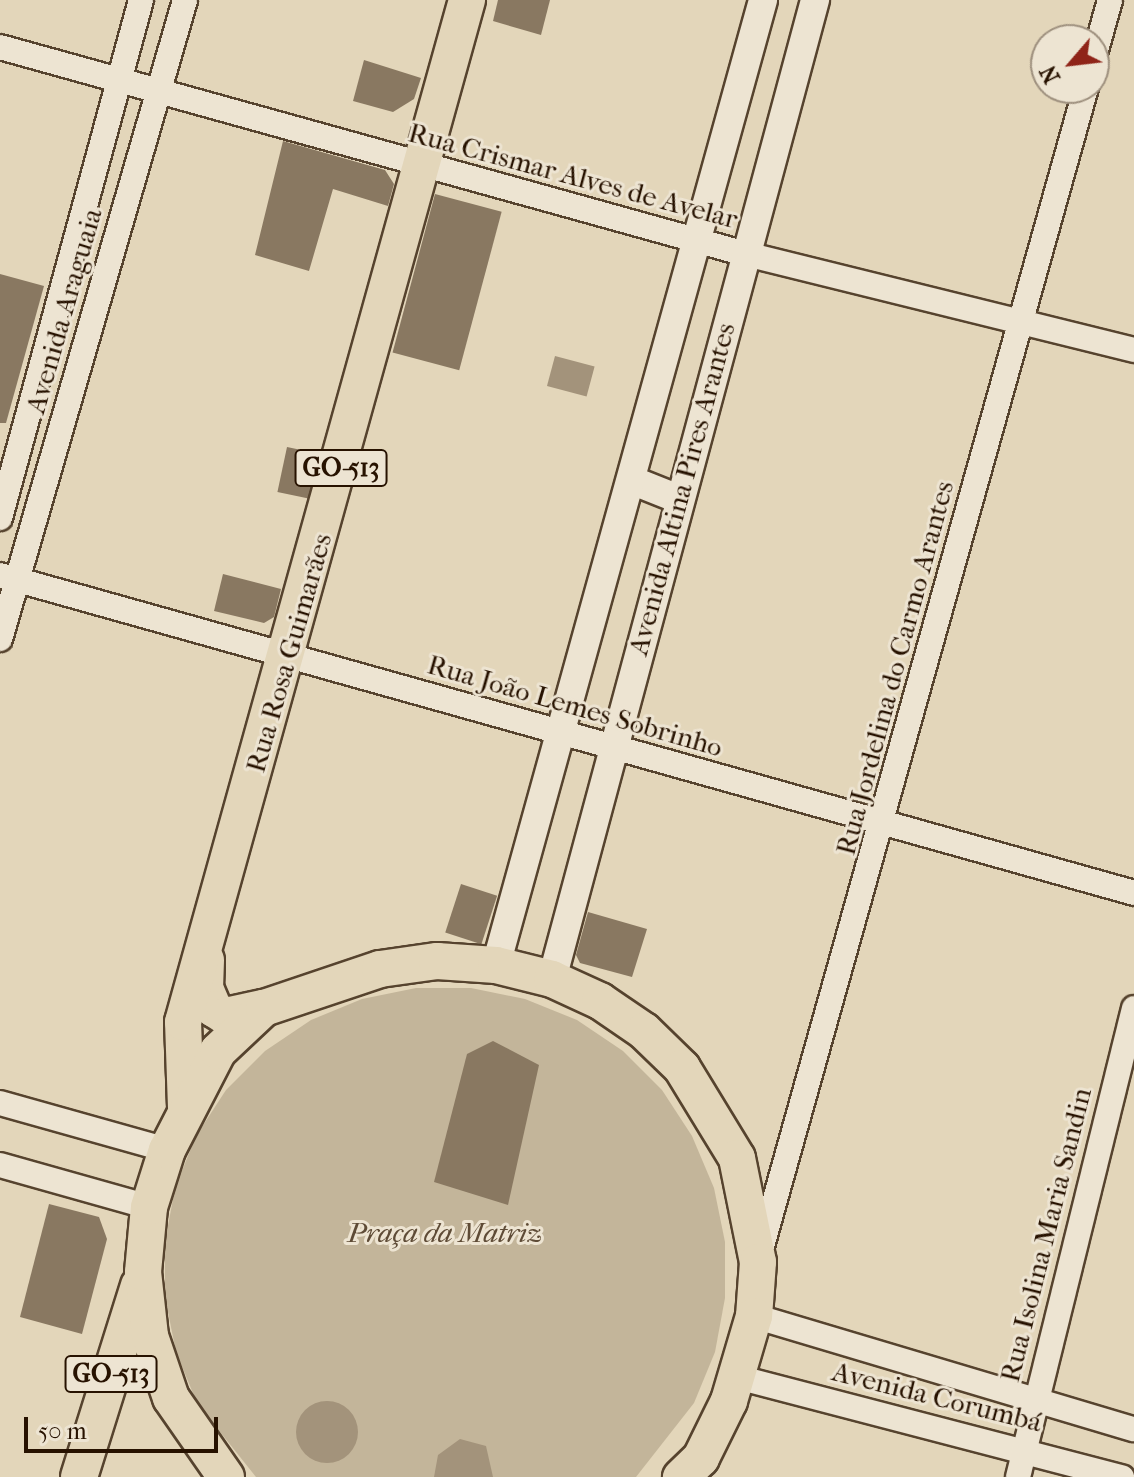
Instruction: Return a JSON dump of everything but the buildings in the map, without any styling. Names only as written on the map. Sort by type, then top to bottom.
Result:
[{"type":"main road","name":"Rua Rosa Guimarães","points":[[186,1107],[183,1022],[290,654],[467,0]]},
{"type":"main road","name":"Rua Rosa Guimarães","points":[[209,934],[205,988],[214,1009],[225,1016],[264,1008],[380,969],[437,961],[496,965],[552,979],[644,1031],[698,1089],[737,1158],[758,1262],[754,1316],[737,1377],[693,1471]]},
{"type":"main road","points":[[226,1477],[171,1398],[150,1336],[143,1272],[149,1207],[167,1150],[186,1107],[218,1051],[264,1008]]},
{"type":"main road","name":"GO-513","points":[[79,1477],[143,1272]]},
{"type":"street","name":"Avenida Araguaia","points":[[0,518],[141,0]]},
{"type":"street","name":"Avenida Araguaia","points":[[0,639],[8,576],[88,338],[185,0]]},
{"type":"street","name":"Avenida Altina Pires Arantes","points":[[496,965],[763,0]]},
{"type":"street","name":"Avenida Altina Pires Arantes","points":[[552,979],[610,751],[815,0]]},
{"type":"street","points":[[1103,24],[1110,0]]},
{"type":"street","name":"Rua Crismar Alves de Avelar","points":[[0,47],[697,241],[1022,319],[1134,350]]},
{"type":"street","name":"Rua Jordelina do Carmo Arantes","points":[[758,1262],[885,818],[1082,104]]},
{"type":"street","points":[[52,328],[88,338]]},
{"type":"street","points":[[631,480],[679,499]]},
{"type":"street","name":"Rua João Lemes Sobrinho","points":[[8,576],[290,654],[610,751],[885,818],[1134,893]]},
{"type":"street","name":"Rua Isolina Maria Sandin","points":[[1018,1477],[1134,1008]]},
{"type":"street","points":[[0,1103],[167,1150]]},
{"type":"street","points":[[0,1165],[149,1207]]},
{"type":"street","name":"Avenida Corumbá","points":[[754,1316],[1134,1429]]},
{"type":"street","name":"Avenida Corumbá","points":[[737,1377],[1122,1477]]},
{"type":"green space","name":"Praça da Matriz","points":[[416,988],[471,988],[525,999],[577,1020],[623,1051],[662,1090],[692,1136],[714,1188],[725,1242],[725,1298],[715,1352],[694,1403],[636,1477],[256,1477],[197,1403],[176,1352],[165,1297],[165,1242],[175,1188],[196,1136],[226,1090],[265,1051],[311,1020],[362,999]]},
{"type":"shaded area","points":[[555,356],[595,367],[587,397],[547,386]]},
{"type":"shaded area","points":[[327,1401],[339,1403],[349,1410],[356,1420],[356,1444],[349,1454],[339,1461],[327,1463],[315,1461],[305,1454],[298,1444],[296,1432],[298,1420],[305,1410],[315,1403]]},
{"type":"shaded area","points":[[460,1439],[486,1446],[493,1477],[434,1477],[438,1455]]}]
